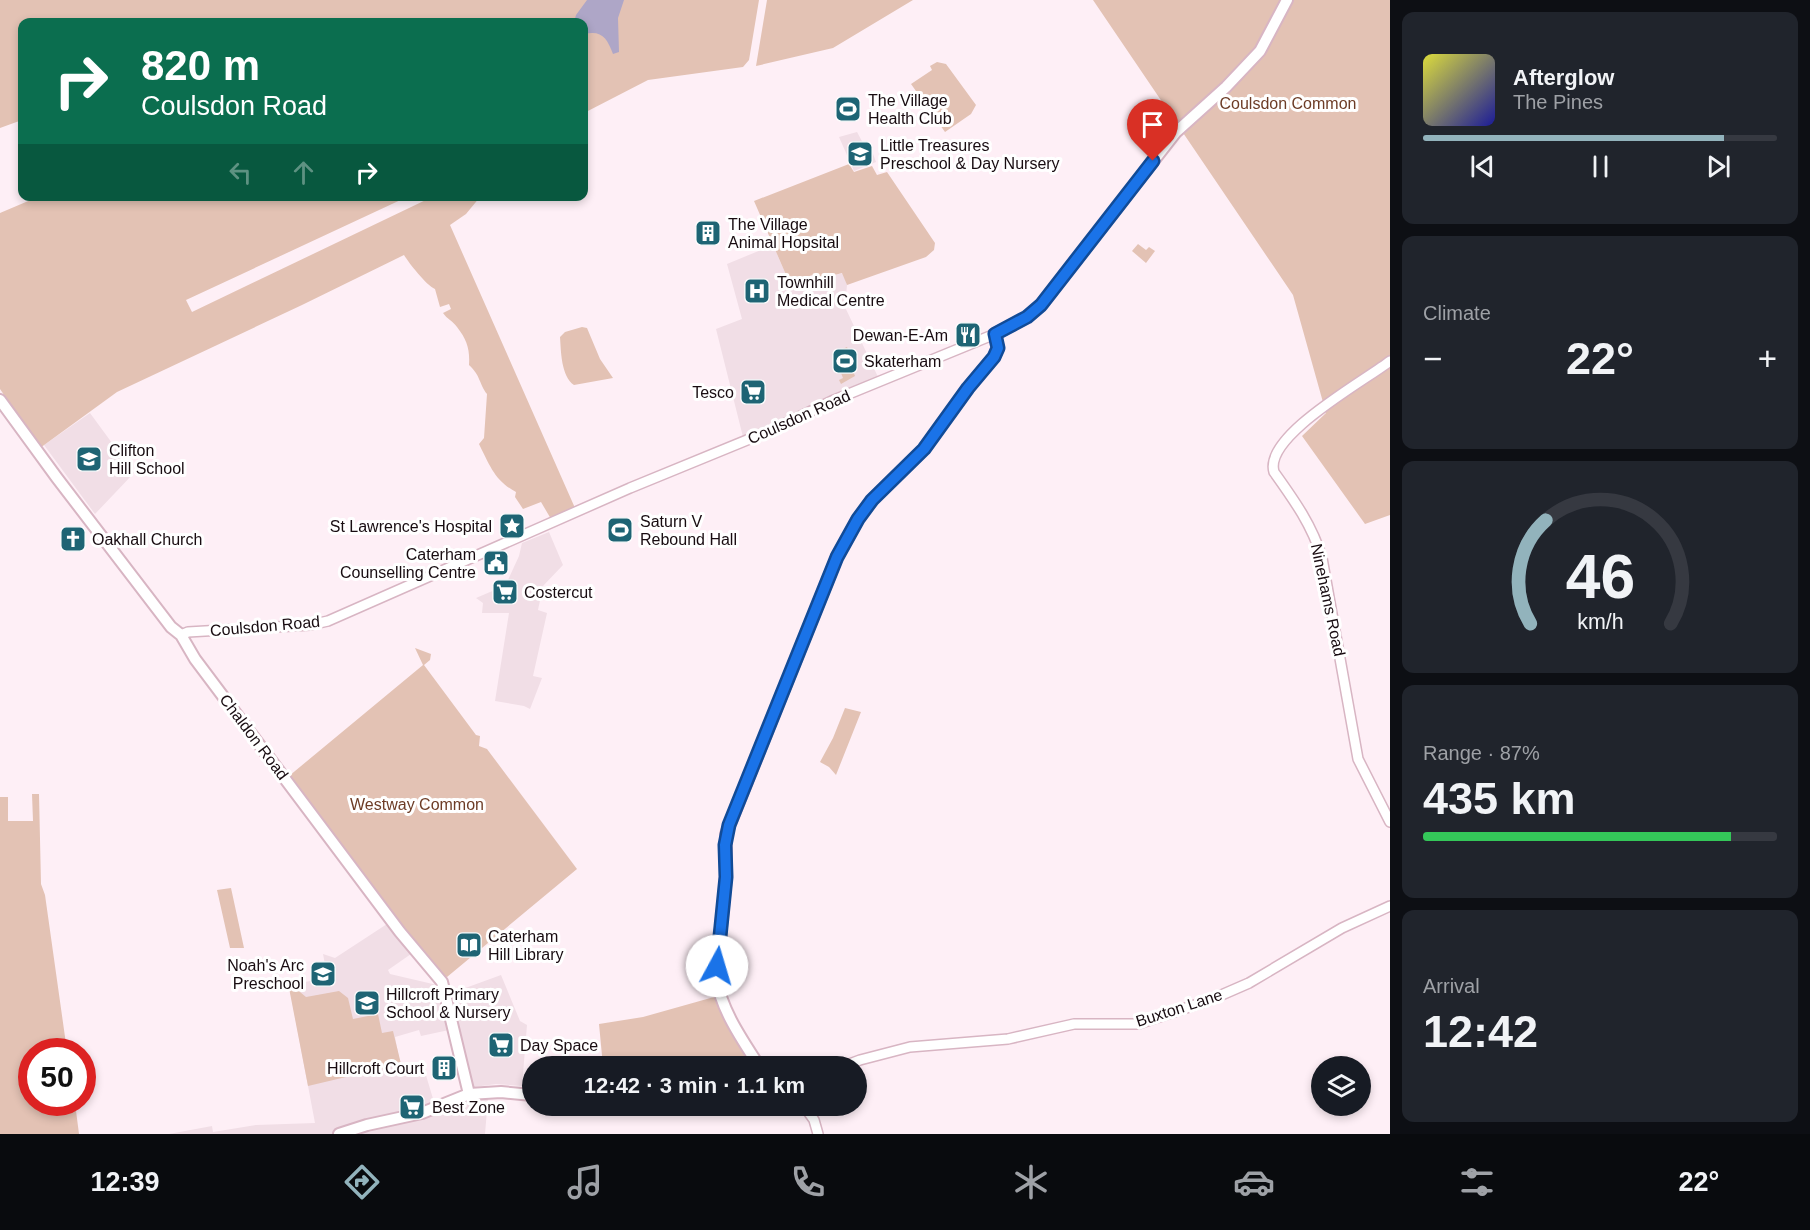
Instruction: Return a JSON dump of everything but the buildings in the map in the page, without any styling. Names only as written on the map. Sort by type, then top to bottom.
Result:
[{"type":"main road","name":"Coulsdon Road","points":[[995,334],[1027,317],[1041,305],[1176,132],[1226,87],[1260,51],[1287,0]]},
{"type":"main road","points":[[753,1056],[726,1011],[716,978],[726,877],[725,845],[729,825],[837,557],[858,519],[872,500],[924,449],[968,388],[994,357],[998,348],[995,334]]},
{"type":"main road","name":"Chaldon Road","points":[[0,400],[171,627],[181,635],[195,659],[400,932],[442,982],[469,1094]]},
{"type":"main road","points":[[339,1134],[367,1125],[422,1113],[469,1094],[501,1092],[522,1094]]},
{"type":"street","name":"Coulsdon Road","points":[[181,635],[188,632],[310,625],[328,621],[630,488],[774,429],[834,400],[995,334]]},
{"type":"street","name":"Ninehams Road","points":[[1390,361],[1314,413],[1277,450],[1272,465],[1305,516],[1316,538],[1322,558],[1358,759],[1390,822]]},
{"type":"street","name":"Buxton Lane","points":[[867,1058],[910,1047],[1008,1039],[1074,1024],[1138,1024],[1210,1000],[1249,983],[1342,928],[1390,906]]},
{"type":"street","points":[[810,1116],[818,1134]]},
{"type":"shaded area","points":[[587,0],[624,0],[618,18],[619,52],[613,54],[600,34],[588,33],[588,18],[575,18]]},
{"type":"shaded area","name":"Little Treasures Preschool & Day Nursery","points":[[857,132],[864,145],[869,143],[876,162],[854,171],[839,137]]},
{"type":"shaded area","points":[[773,245],[790,284],[812,275],[824,278],[843,273],[847,285],[845,307],[878,377],[743,437],[716,329],[742,319],[727,264]]},
{"type":"shaded area","name":"Clifton Hill School","points":[[90,413],[134,473],[95,514],[44,445]]},
{"type":"shaded area","points":[[549,532],[563,565],[543,586],[538,610],[547,613],[533,676],[542,678],[530,709],[495,701],[509,613],[482,613],[483,603],[476,598],[497,589],[496,584],[508,580],[522,543]]},
{"type":"shaded area","points":[[387,924],[411,954],[388,970],[390,974],[437,985],[449,1030],[421,1036],[419,1030],[395,1037],[400,1063],[405,1063],[409,1077],[425,1072],[437,1112],[472,1100],[488,1098],[485,1134],[169,1134],[212,1126],[213,1132],[256,1125],[315,1123],[289,985],[321,979],[327,975],[323,954],[335,958]]},
{"type":"shaded area","points":[[501,975],[520,1021],[527,1025],[524,1056],[522,1056],[522,1086],[496,1084],[472,1086],[449,994]]},
{"type":"green space","points":[[0,0],[759,0],[749,60],[743,67],[648,80],[588,111],[588,18],[18,18],[18,121],[0,128]]},
{"type":"green space","points":[[767,0],[913,0],[833,48],[756,66]]},
{"type":"green space","name":"Coulsdon Common","points":[[1093,0],[1390,0],[1390,515],[1365,524],[1302,436],[1326,413],[1293,295]]},
{"type":"green space","points":[[937,62],[946,64],[976,105],[971,114],[945,132],[911,84],[932,70],[930,66]]},
{"type":"green space","points":[[849,164],[854,172],[872,166],[877,175],[887,172],[935,243],[934,250],[926,257],[847,285],[842,273],[824,278],[812,275],[790,284],[754,201]]},
{"type":"green space","points":[[28,201],[398,201],[186,300],[192,312],[424,201],[477,201],[466,214],[450,225],[575,508],[551,519],[541,502],[523,509],[515,497],[516,492],[503,483],[494,472],[479,444],[484,438],[487,394],[469,365],[469,354],[465,341],[455,325],[443,313],[451,309],[449,304],[440,307],[435,289],[423,279],[404,255],[117,392],[40,448],[0,389],[0,213]]},
{"type":"green space","points":[[1138,244],[1146,250],[1149,247],[1155,251],[1146,263],[1132,251]]},
{"type":"green space","points":[[582,327],[587,328],[600,359],[613,378],[574,385],[566,376],[560,337],[565,332]]},
{"type":"green space","name":"Skaterham","points":[[847,347],[856,369],[853,371],[855,376],[841,384],[839,380],[843,378],[833,353]]},
{"type":"green space","name":"Westway Common","points":[[415,648],[431,654],[430,660],[424,665],[476,735],[480,736],[479,746],[487,749],[577,869],[447,977],[440,975],[289,776],[423,665]]},
{"type":"green space","points":[[845,708],[861,712],[836,775],[820,762]]},
{"type":"green space","points":[[32,794],[39,794],[41,884],[45,895],[65,1038],[18,1038],[18,1116],[77,1116],[79,1134],[0,1134],[0,797],[8,797],[8,821],[33,821]]},
{"type":"green space","points":[[231,888],[244,948],[230,948],[217,890]]},
{"type":"green space","points":[[294,987],[306,997],[339,991],[348,998],[353,1019],[378,1014],[382,1033],[393,1031],[401,1064],[308,1086],[289,988]]},
{"type":"green space","points":[[714,997],[728,1027],[747,1056],[602,1056],[599,1024],[643,1017]]},
{"type":"place","name":"The Village Health Club","points":[[848,109]]},
{"type":"place","name":"Little Treasures Preschool & Day Nursery","points":[[860,154]]},
{"type":"place","name":"The Village Animal Hopsital","points":[[708,233]]},
{"type":"place","name":"Townhill Medical Centre","points":[[757,291]]},
{"type":"place","name":"Dewan-E-Am","points":[[968,335]]},
{"type":"place","name":"Skaterham","points":[[845,361]]},
{"type":"place","name":"Tesco","points":[[753,392]]},
{"type":"place","name":"Clifton Hill School","points":[[89,459]]},
{"type":"place","name":"St Lawrence's Hospital","points":[[512,526]]},
{"type":"place","name":"Saturn V Rebound Hall","points":[[620,530]]},
{"type":"place","name":"Oakhall Church","points":[[73,539]]},
{"type":"place","name":"Caterham Counselling Centre","points":[[496,563]]},
{"type":"place","name":"Costercut","points":[[505,592]]},
{"type":"place","name":"Caterham Hill Library","points":[[469,945]]},
{"type":"place","name":"Noah's Arc Preschool","points":[[323,974]]},
{"type":"place","name":"Hillcroft Primary School & Nursery","points":[[367,1003]]},
{"type":"place","name":"Day Space","points":[[501,1045]]},
{"type":"place","name":"Hillcroft Court","points":[[444,1068]]},
{"type":"place","name":"Best Zone","points":[[412,1107]]},
{"type":"route","points":[[717,966],[726,877],[726,834],[837,557],[858,519],[872,500],[924,449],[968,388],[994,357],[998,348],[995,334],[1027,317],[1041,305],[1153,161]]}]
